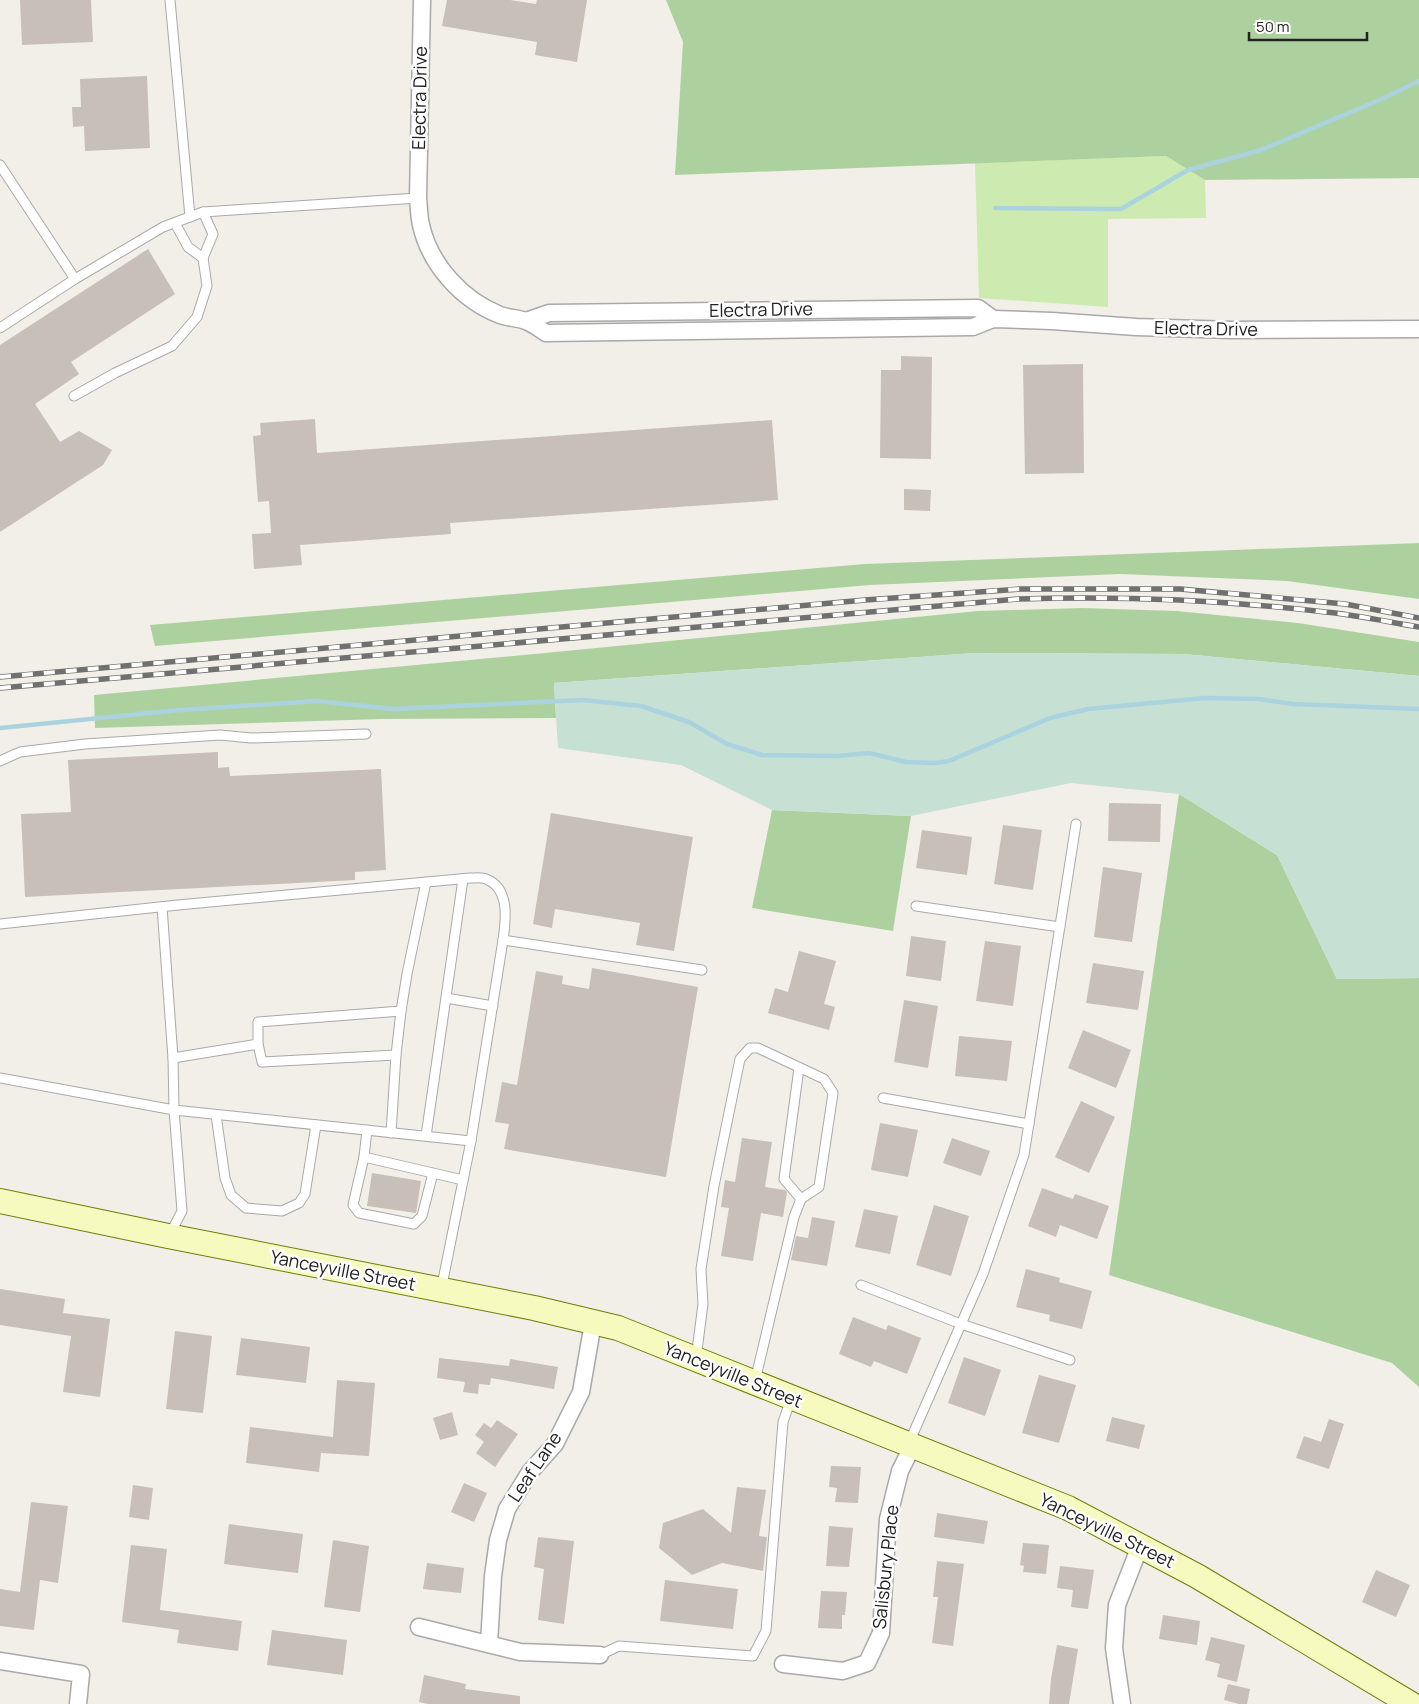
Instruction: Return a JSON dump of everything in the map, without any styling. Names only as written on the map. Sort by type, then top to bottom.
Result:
[{"type":"main road","name":"Yanceyville Street","points":[[0,1201],[534,1308],[618,1328],[1068,1508],[1197,1576],[1411,1704]]},
{"type":"street","name":"Electra Drive","points":[[422,0],[418,198],[420,223],[424,238],[440,268],[467,296],[481,306],[500,315],[526,321],[546,333],[821,320],[973,327],[993,319],[1232,330],[1419,329]]},
{"type":"street","name":"Leaf Lane","points":[[489,1644],[493,1576],[498,1540],[506,1509],[530,1472],[555,1444],[581,1392],[593,1323]]},
{"type":"street","name":"Salisbury Place","points":[[783,1664],[843,1671],[867,1662],[881,1633],[888,1519],[900,1471],[910,1446]]},
{"type":"street","points":[[1122,1704],[1114,1648],[1117,1605],[1140,1546]]},
{"type":"street","points":[[419,1627],[520,1652],[600,1655]]},
{"type":"street","points":[[0,1661],[81,1674],[78,1704]]},
{"type":"lane","points":[[170,0],[190,217]]},
{"type":"lane","points":[[0,165],[75,279]]},
{"type":"lane","points":[[0,328],[75,279],[163,227],[203,212],[418,198]]},
{"type":"lane","points":[[74,396],[115,373],[172,346],[197,317],[207,286],[203,258],[213,234],[203,212]]},
{"type":"lane","points":[[175,223],[188,247],[203,258]]},
{"type":"lane","points":[[0,761],[20,752],[85,744],[220,736],[252,738],[366,734]]},
{"type":"lane","points":[[910,1446],[983,1274],[1021,1164],[1029,1124],[1076,824]]},
{"type":"lane","points":[[0,924],[464,879],[485,878],[496,885],[503,899],[506,918],[470,1141],[441,1290]]},
{"type":"lane","points":[[426,1136],[464,879]]},
{"type":"lane","points":[[390,1133],[401,1011],[426,882]]},
{"type":"lane","points":[[916,906],[1060,927]]},
{"type":"lane","points":[[162,907],[182,1211],[168,1236]]},
{"type":"lane","points":[[503,940],[702,970]]},
{"type":"lane","points":[[446,998],[493,1006]]},
{"type":"lane","points":[[396,1055],[262,1062],[258,1044],[258,1022],[401,1011]]},
{"type":"lane","points":[[173,1058],[258,1044]]},
{"type":"lane","points":[[696,1360],[702,1304],[701,1269],[714,1186],[740,1059],[750,1048],[758,1048],[824,1079],[833,1093],[819,1187],[800,1199],[794,1217],[754,1384]]},
{"type":"lane","points":[[799,1068],[784,1179],[800,1199]]},
{"type":"lane","points":[[0,1078],[174,1110],[470,1141]]},
{"type":"lane","points":[[883,1098],[1029,1124]]},
{"type":"lane","points":[[216,1115],[225,1178],[231,1195],[246,1208],[282,1211],[299,1202],[305,1194],[316,1125]]},
{"type":"lane","points":[[367,1130],[364,1157],[354,1205],[360,1213],[414,1224],[422,1216],[433,1173]]},
{"type":"lane","points":[[364,1157],[463,1180]]},
{"type":"lane","points":[[861,1285],[961,1324],[1070,1360]]},
{"type":"lane","points":[[600,1655],[619,1646],[752,1656],[766,1631],[783,1422],[791,1398]]},
{"type":"green space","points":[[666,0],[1419,0],[1419,178],[1205,180],[1166,156],[675,175],[683,42]]},
{"type":"green space","points":[[1166,156],[1205,180],[1206,218],[1108,219],[1108,307],[979,298],[975,163]]},
{"type":"green space","points":[[1419,543],[1419,599],[1287,581],[1120,574],[870,585],[155,646],[150,625],[865,564]]},
{"type":"green space","points":[[1082,608],[1177,611],[1298,623],[1419,642],[1419,676],[1183,654],[975,653],[554,683],[556,718],[381,719],[95,728],[94,695],[978,611]]},
{"type":"green space","points":[[975,653],[1183,654],[1419,676],[1419,978],[1337,979],[1277,855],[1179,794],[1071,783],[911,816],[772,810],[681,765],[558,748],[554,683]]},
{"type":"green space","points":[[1179,794],[1277,855],[1337,979],[1419,978],[1419,1387],[1392,1363],[1109,1275]]},
{"type":"green space","points":[[772,810],[911,816],[893,931],[752,908]]},
{"type":"building","points":[[20,0],[91,0],[93,42],[22,45]]},
{"type":"building","points":[[447,0],[510,0],[536,4],[537,0],[587,0],[577,62],[535,55],[537,42],[442,26]]},
{"type":"building","points":[[147,76],[150,148],[85,151],[84,126],[73,127],[72,107],[81,107],[80,79]]},
{"type":"building","points":[[148,249],[175,294],[71,362],[79,374],[35,404],[60,442],[79,431],[112,450],[103,465],[0,532],[0,345]]},
{"type":"building","points":[[901,356],[932,357],[931,459],[880,458],[881,370],[901,370]]},
{"type":"building","points":[[1083,364],[1084,473],[1025,474],[1023,365]]},
{"type":"building","points":[[315,419],[317,453],[772,420],[778,500],[450,523],[451,534],[300,545],[302,565],[254,569],[252,534],[271,533],[269,501],[258,502],[253,436],[261,435],[260,423]]},
{"type":"building","points":[[904,489],[931,490],[930,511],[904,510]]},
{"type":"building","points":[[218,752],[218,768],[229,767],[230,776],[381,769],[386,870],[355,872],[355,880],[25,897],[21,814],[71,812],[68,760]]},
{"type":"building","points":[[1109,803],[1161,804],[1160,842],[1108,841]]},
{"type":"building","points":[[551,813],[693,837],[674,951],[636,945],[640,923],[555,909],[552,928],[533,924]]},
{"type":"building","points":[[1003,825],[1042,830],[1033,890],[994,884]]},
{"type":"building","points":[[922,830],[972,837],[967,875],[916,868]]},
{"type":"building","points":[[1103,867],[1142,873],[1132,942],[1094,937]]},
{"type":"building","points":[[911,936],[946,941],[941,981],[906,976]]},
{"type":"building","points":[[985,941],[1021,946],[1013,1006],[976,1001]]},
{"type":"building","points":[[799,951],[836,961],[824,1004],[835,1007],[829,1030],[768,1013],[775,988],[788,992]]},
{"type":"building","points":[[1093,963],[1144,971],[1138,1010],[1086,1003]]},
{"type":"building","points":[[592,968],[698,987],[666,1177],[504,1149],[509,1124],[495,1122],[502,1082],[517,1085],[536,971],[563,976],[562,984],[589,989]]},
{"type":"building","points":[[904,1000],[938,1006],[928,1068],[894,1062]]},
{"type":"building","points":[[1083,1030],[1131,1050],[1116,1088],[1068,1068]]},
{"type":"building","points":[[959,1036],[1012,1041],[1007,1081],[955,1076]]},
{"type":"building","points":[[1081,1101],[1115,1117],[1089,1173],[1055,1157]]},
{"type":"building","points":[[880,1123],[918,1130],[908,1177],[871,1170]]},
{"type":"building","points":[[742,1138],[772,1142],[765,1187],[785,1190],[787,1192],[783,1217],[761,1213],[753,1261],[721,1256],[729,1208],[721,1207],[725,1180],[735,1182]]},
{"type":"building","points":[[952,1138],[990,1151],[981,1176],[943,1163]]},
{"type":"building","points":[[372,1173],[421,1181],[416,1213],[367,1206]]},
{"type":"building","points":[[1042,1188],[1073,1199],[1075,1194],[1109,1206],[1097,1239],[1060,1225],[1056,1237],[1028,1226]]},
{"type":"building","points":[[934,1205],[969,1216],[951,1276],[916,1265]]},
{"type":"building","points":[[864,1209],[898,1216],[890,1254],[855,1247]]},
{"type":"building","points":[[812,1217],[835,1221],[827,1266],[791,1260],[796,1236],[808,1238]]},
{"type":"building","points":[[1026,1269],[1060,1278],[1059,1282],[1092,1291],[1082,1329],[1049,1321],[1050,1315],[1016,1307]]},
{"type":"building","points":[[0,1289],[65,1299],[63,1313],[110,1319],[100,1397],[63,1392],[71,1336],[0,1325]]},
{"type":"building","points":[[853,1317],[886,1330],[888,1325],[921,1338],[907,1374],[874,1361],[871,1367],[839,1354]]},
{"type":"building","points":[[175,1331],[212,1336],[203,1413],[166,1409]]},
{"type":"building","points":[[241,1338],[310,1347],[306,1383],[236,1375]]},
{"type":"building","points":[[964,1357],[1001,1370],[985,1416],[948,1403]]},
{"type":"building","points":[[439,1358],[509,1366],[510,1359],[558,1367],[554,1389],[491,1378],[490,1385],[479,1384],[478,1394],[463,1392],[465,1382],[437,1378]]},
{"type":"building","points":[[1039,1375],[1076,1385],[1059,1443],[1022,1433]]},
{"type":"building","points":[[337,1380],[375,1383],[369,1456],[321,1453],[319,1472],[246,1463],[250,1427],[333,1437]]},
{"type":"building","points":[[452,1412],[458,1435],[440,1440],[433,1418]]},
{"type":"building","points":[[1112,1417],[1145,1425],[1139,1449],[1106,1441]]},
{"type":"building","points":[[1329,1419],[1344,1424],[1329,1469],[1296,1458],[1304,1436],[1321,1442]]},
{"type":"building","points":[[497,1420],[518,1434],[495,1467],[476,1453],[484,1442],[475,1435],[484,1423],[491,1428]]},
{"type":"building","points":[[831,1466],[861,1467],[858,1503],[835,1502],[837,1488],[829,1487]]},
{"type":"building","points":[[464,1483],[487,1493],[474,1522],[451,1512]]},
{"type":"building","points":[[133,1485],[153,1488],[149,1520],[129,1517]]},
{"type":"building","points":[[737,1487],[766,1490],[759,1536],[767,1537],[763,1571],[722,1563],[692,1575],[659,1548],[663,1523],[703,1509],[731,1533]]},
{"type":"building","points":[[31,1502],[68,1506],[58,1583],[40,1580],[34,1630],[0,1626],[0,1589],[20,1592]]},
{"type":"building","points":[[937,1513],[988,1521],[984,1544],[934,1537]]},
{"type":"building","points":[[229,1524],[303,1534],[298,1573],[224,1564]]},
{"type":"building","points":[[829,1526],[853,1528],[849,1567],[826,1566]]},
{"type":"building","points":[[538,1537],[574,1541],[564,1624],[538,1620],[544,1569],[534,1567]]},
{"type":"building","points":[[333,1540],[369,1546],[360,1612],[324,1607]]},
{"type":"building","points":[[1023,1543],[1049,1545],[1046,1574],[1023,1572],[1024,1566],[1020,1565]]},
{"type":"building","points":[[131,1545],[167,1549],[160,1610],[242,1621],[238,1651],[177,1643],[179,1630],[122,1622]]},
{"type":"building","points":[[937,1561],[964,1564],[953,1646],[932,1643],[938,1597],[933,1597]]},
{"type":"building","points":[[427,1563],[464,1568],[461,1593],[423,1589]]},
{"type":"building","points":[[1060,1566],[1094,1570],[1088,1609],[1071,1607],[1073,1590],[1057,1588]]},
{"type":"building","points":[[1376,1570],[1410,1585],[1396,1617],[1362,1602]]},
{"type":"building","points":[[665,1580],[738,1589],[733,1629],[660,1621]]},
{"type":"building","points":[[821,1591],[847,1592],[845,1615],[842,1615],[842,1629],[818,1628]]},
{"type":"building","points":[[1163,1615],[1200,1621],[1197,1645],[1159,1639]]},
{"type":"building","points":[[272,1630],[347,1640],[343,1675],[267,1665]]},
{"type":"building","points":[[1211,1637],[1245,1645],[1237,1682],[1217,1677],[1220,1664],[1205,1660]]},
{"type":"building","points":[[1057,1645],[1078,1649],[1069,1704],[1049,1704]]},
{"type":"building","points":[[424,1675],[466,1684],[465,1689],[520,1696],[520,1704],[428,1704],[419,1702]]},
{"type":"building","points":[[1228,1684],[1250,1689],[1247,1704],[1224,1700]]},
{"type":"waterway","points":[[995,208],[1121,209],[1188,170],[1261,150],[1384,98],[1419,81]]},
{"type":"waterway","points":[[0,728],[180,710],[317,701],[393,709],[583,700],[641,706],[689,722],[727,744],[762,755],[838,756],[869,753],[906,762],[936,763],[949,761],[1050,718],[1088,709],[1205,698],[1259,699],[1293,704],[1419,709]]},
{"type":"railway","points":[[0,677],[865,600],[1020,589],[1180,589],[1345,604],[1419,618]]},
{"type":"railway","points":[[0,688],[1019,599],[1096,598],[1249,604],[1337,613],[1419,627]]}]
